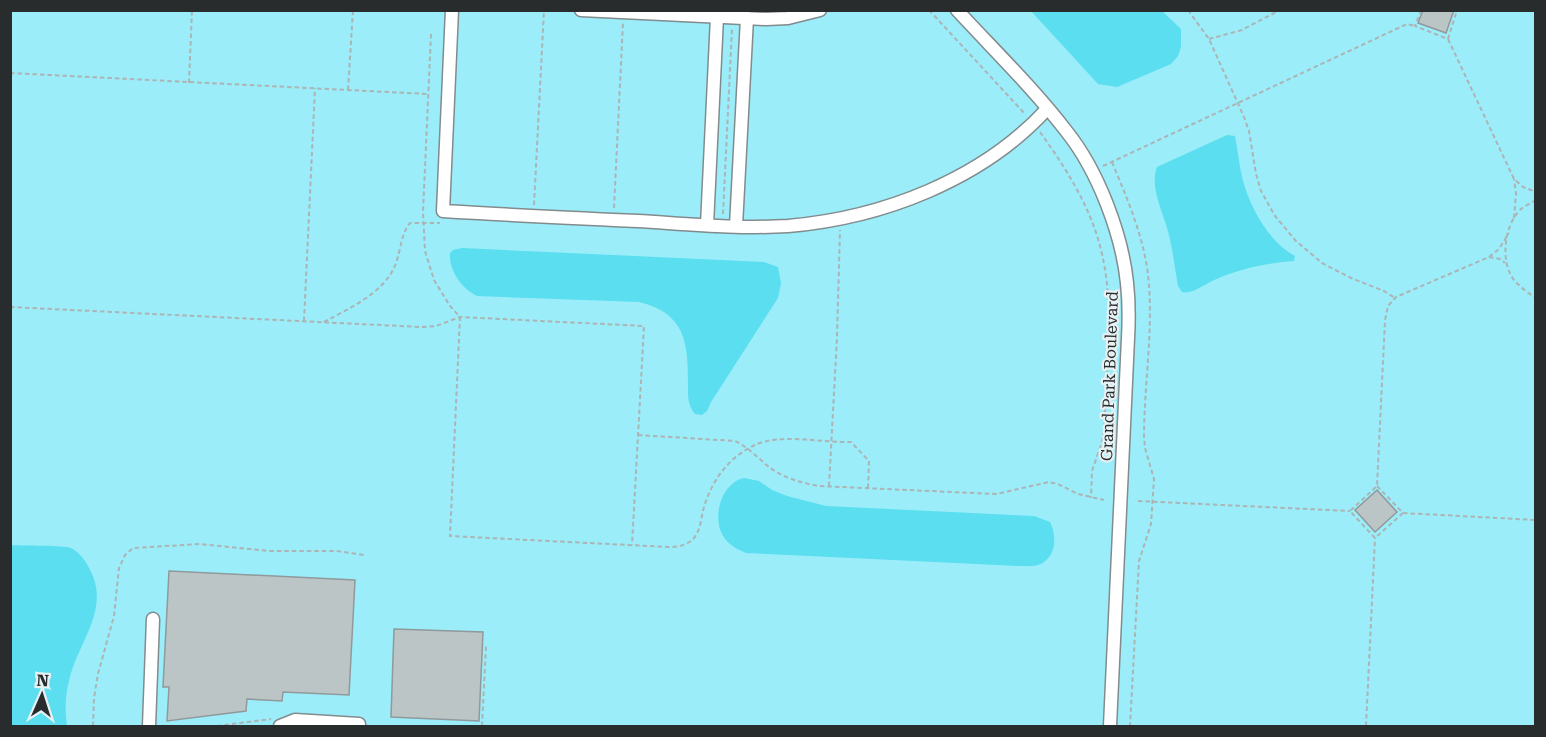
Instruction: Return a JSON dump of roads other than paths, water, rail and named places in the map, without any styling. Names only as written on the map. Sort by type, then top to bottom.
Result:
[{"type":"street","points":[[452,10],[443,211],[736,226],[771,226],[844,219],[892,206],[957,176],[1004,147],[1034,124],[1047,109]]},
{"type":"street","points":[[581,10],[732,18],[788,18],[820,10]]},
{"type":"street","name":"Grand Park Boulevard","points":[[957,10],[1067,132],[1091,171],[1114,224],[1125,268],[1129,297],[1127,361],[1110,726]]},
{"type":"street","points":[[707,225],[717,17]]},
{"type":"street","points":[[736,226],[747,18]]},
{"type":"street","points":[[149,726],[153,619]]},
{"type":"street","points":[[281,726],[295,720],[359,725]]}]
